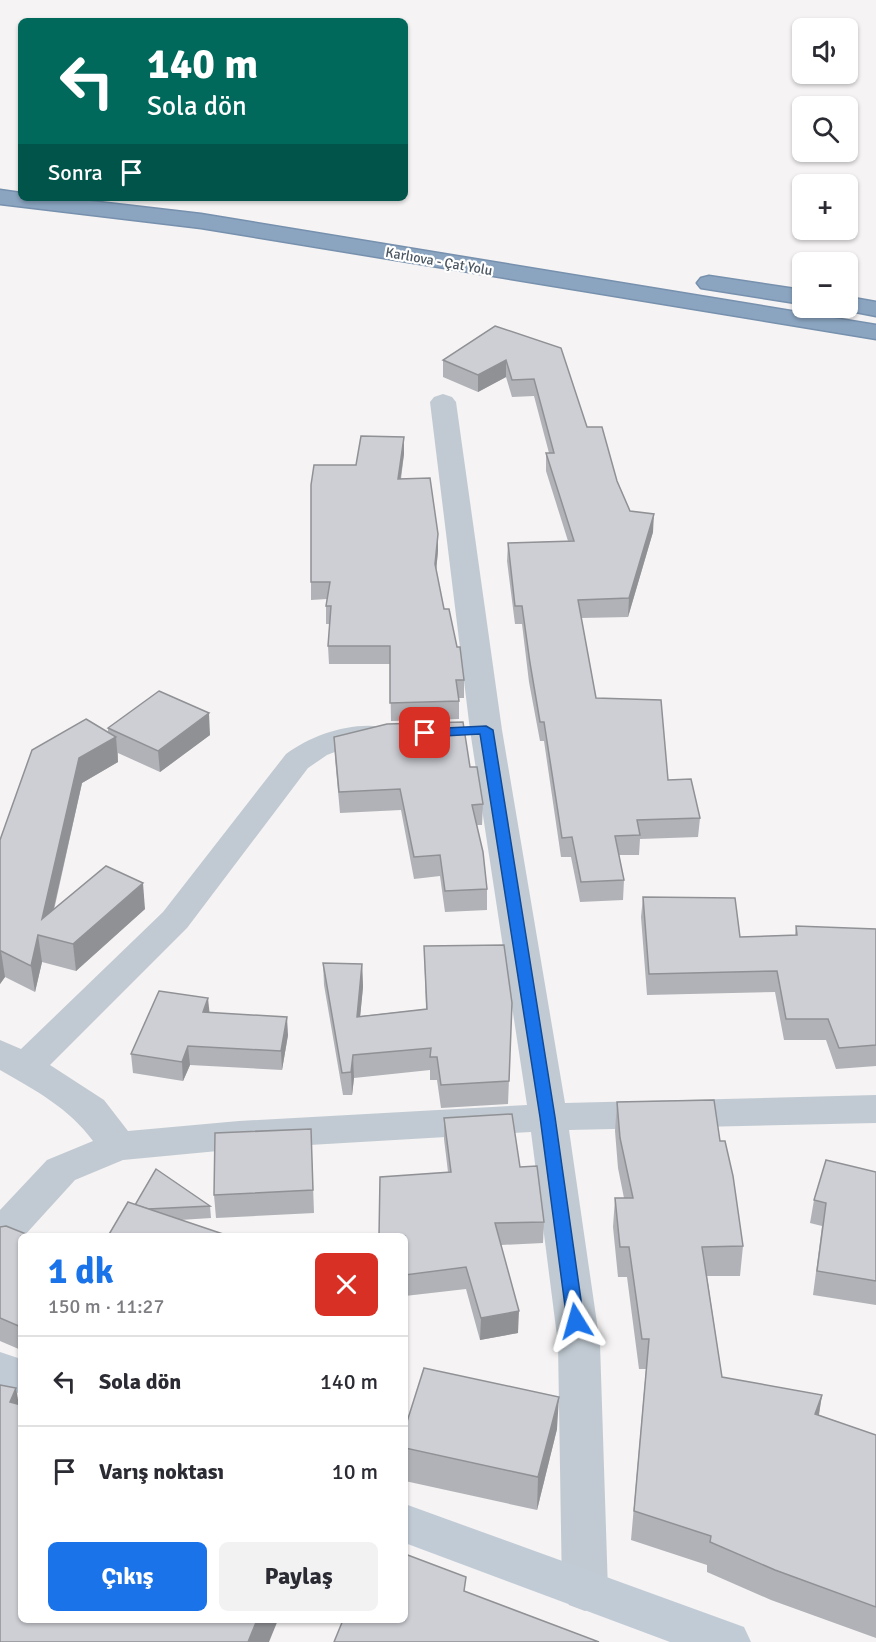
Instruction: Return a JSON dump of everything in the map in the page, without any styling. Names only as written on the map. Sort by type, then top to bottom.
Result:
[{"type":"highway","points":[[0,179],[18,182]]},
{"type":"highway","name":"Karlıova - Çat Yolu","points":[[0,197],[18,199]]},
{"type":"highway","name":"Karlıova - Çat Yolu","points":[[34,201],[201,221],[876,332]]},
{"type":"highway","name":"Karlıova - Çat Yolu","points":[[194,201],[232,205],[792,295]]},
{"type":"highway","points":[[858,306],[876,309]]},
{"type":"street","points":[[443,402],[469,730],[548,1117],[579,1344],[585,1592]]},
{"type":"street","points":[[118,1146],[91,1110],[13,1060],[175,920],[297,761],[323,744],[342,738],[408,733]]},
{"type":"street","points":[[0,1236],[61,1170],[118,1146],[239,1135],[548,1117],[876,1109]]},
{"type":"street","points":[[0,1369],[18,1376]]},
{"type":"street","points":[[408,1524],[585,1592],[682,1633],[728,1642]]},
{"type":"building","points":[[495,326],[561,348],[587,427],[602,427],[617,481],[630,511],[654,514],[629,598],[578,600],[596,698],[661,700],[668,780],[691,779],[700,818],[637,820],[640,835],[615,836],[624,880],[581,882],[572,837],[562,838],[544,722],[540,722],[522,606],[515,606],[508,543],[574,541],[546,453],[554,453],[534,379],[512,380],[506,360],[478,375],[443,360]]},
{"type":"building","points":[[361,436],[404,437],[398,479],[430,478],[438,534],[435,564],[444,609],[449,609],[457,647],[460,647],[464,680],[456,680],[459,701],[390,703],[390,646],[328,646],[331,606],[326,606],[330,582],[311,582],[311,485],[314,465],[356,465]]},
{"type":"building","points":[[159,691],[209,713],[158,751],[108,728]]},
{"type":"building","points":[[86,719],[116,737],[79,758],[42,919],[106,866],[143,883],[73,944],[38,935],[31,966],[0,952],[0,840],[32,750]]},
{"type":"building","points":[[463,722],[470,767],[477,767],[483,804],[472,805],[483,852],[487,889],[445,891],[440,855],[414,857],[400,789],[339,792],[334,737],[387,724]]},
{"type":"building","points":[[643,897],[735,898],[740,937],[797,935],[796,926],[876,929],[876,1045],[839,1048],[828,1019],[786,1019],[777,971],[649,974]]},
{"type":"building","points":[[504,945],[512,1003],[509,1081],[441,1085],[437,1057],[430,1057],[431,1048],[353,1055],[351,1072],[342,1073],[323,963],[362,964],[357,1017],[427,1009],[424,946]]},
{"type":"building","points":[[159,991],[208,998],[203,1012],[287,1017],[281,1051],[188,1046],[182,1062],[131,1054]]},
{"type":"building","points":[[714,1100],[720,1141],[725,1141],[733,1176],[743,1246],[702,1247],[722,1377],[822,1395],[815,1414],[876,1435],[876,1607],[775,1570],[710,1542],[711,1536],[634,1511],[649,1339],[642,1339],[629,1247],[620,1247],[615,1198],[633,1198],[620,1138],[617,1102]]},
{"type":"building","points":[[512,1114],[520,1167],[537,1166],[544,1222],[495,1223],[519,1311],[481,1318],[466,1267],[408,1275],[408,1233],[379,1233],[380,1177],[451,1172],[444,1118]]},
{"type":"building","points":[[311,1129],[313,1190],[214,1195],[215,1133]]},
{"type":"building","points":[[826,1160],[876,1172],[876,1281],[817,1271],[826,1203],[814,1200]]},
{"type":"building","points":[[156,1169],[210,1206],[148,1209],[135,1205]]},
{"type":"building","points":[[128,1202],[220,1233],[110,1233]]},
{"type":"building","points":[[6,1226],[24,1233],[18,1233],[18,1326],[0,1318],[0,1227]]},
{"type":"building","points":[[424,1368],[559,1397],[538,1477],[408,1449],[408,1419]]},
{"type":"building","points":[[0,1385],[16,1388],[10,1402],[18,1404],[18,1623],[256,1623],[248,1642],[0,1642]]},
{"type":"building","points":[[408,1555],[466,1577],[464,1591],[599,1642],[334,1642],[342,1623],[408,1623]]},
{"type":"route","points":[[425,733],[486,730],[548,1117],[576,1321]]}]
